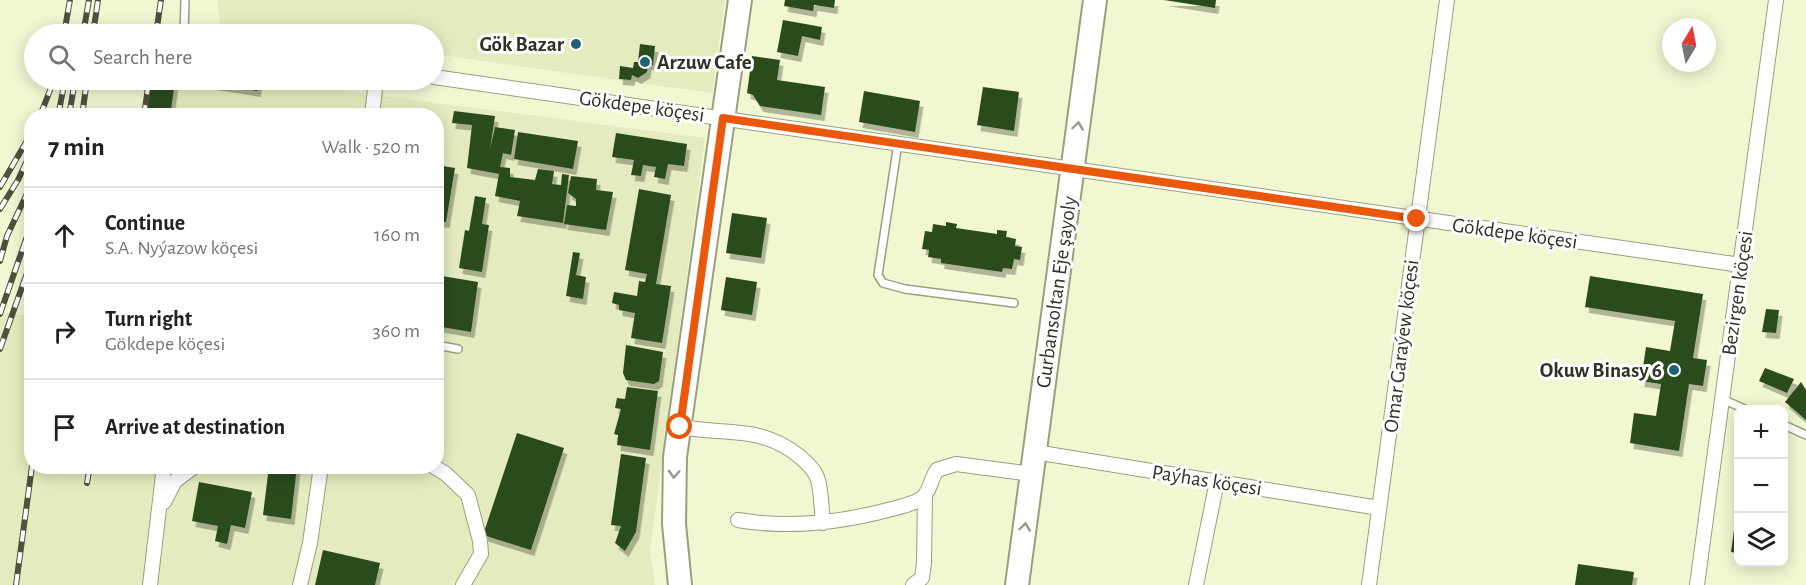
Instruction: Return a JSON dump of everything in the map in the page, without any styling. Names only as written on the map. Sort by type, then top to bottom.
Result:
[{"type":"main road","points":[[680,585],[674,489],[680,427],[740,0]]},
{"type":"main road","name":"Gurbansoltan Eje şayoly","points":[[1017,585],[1095,0]]},
{"type":"street","name":"Omar Garaýew köçesi","points":[[1369,585],[1447,0]]},
{"type":"street","name":"Bezirgen köçesi","points":[[1697,585],[1776,0]]},
{"type":"street","name":"Gökdepe köçesi","points":[[444,77],[1741,265]]},
{"type":"street","points":[[373,108],[375,90]]},
{"type":"street","points":[[680,427],[719,433],[758,434],[782,443],[808,464],[818,478],[823,523]]},
{"type":"street","name":"Paýhas köçesi","points":[[1035,452],[1379,508]]},
{"type":"street","points":[[913,585],[922,578],[925,496],[933,475],[946,466],[956,464],[1032,474]]},
{"type":"street","points":[[444,473],[468,495],[480,541],[481,554],[463,585]]},
{"type":"street","points":[[150,585],[163,474]]},
{"type":"street","points":[[159,511],[175,481],[184,474]]},
{"type":"street","points":[[300,585],[310,543],[320,474]]},
{"type":"street","points":[[1196,585],[1216,481]]},
{"type":"street","points":[[738,520],[766,525],[823,523],[866,516],[915,503],[925,496]]},
{"type":"lane","points":[[184,24],[185,0]]},
{"type":"lane","points":[[898,143],[878,276],[883,283],[905,289],[1014,303]]},
{"type":"lane","points":[[444,346],[458,349]]},
{"type":"lane","points":[[1722,399],[1736,405]]},
{"type":"lane","points":[[1788,427],[1806,435]]},
{"type":"shaded area","name":"Gök Bazar","points":[[217,0],[725,0],[712,93],[444,55],[444,24],[220,23]]},
{"type":"shaded area","points":[[166,90],[338,90],[705,138],[650,551],[655,585],[0,585],[0,312],[24,315],[24,474],[444,474],[444,108],[163,108]]},
{"type":"building","points":[[785,0],[835,0],[834,8],[814,5],[813,11],[784,6]]},
{"type":"building","points":[[1164,0],[1216,0],[1215,8]]},
{"type":"building","points":[[783,20],[822,27],[820,40],[802,36],[798,56],[777,52]]},
{"type":"building","name":"Arzuw Cafe","points":[[640,44],[655,46],[653,65],[648,64],[647,72],[638,78],[632,75],[631,80],[619,79],[620,66],[633,68],[634,62],[638,62]]},
{"type":"building","points":[[752,56],[780,60],[777,80],[825,87],[821,115],[760,106],[753,95],[747,93]]},
{"type":"building","points":[[983,87],[1019,92],[1014,131],[977,125]]},
{"type":"building","points":[[150,90],[174,90],[171,108],[147,108]]},
{"type":"building","points":[[864,91],[920,101],[915,132],[859,122]]},
{"type":"building","points":[[454,111],[495,116],[490,149],[495,127],[515,130],[511,155],[503,153],[500,167],[510,168],[510,177],[535,180],[538,169],[554,171],[552,184],[561,185],[562,174],[569,175],[563,223],[517,216],[520,201],[495,196],[499,174],[467,168],[472,125],[452,123]]},
{"type":"building","points":[[518,132],[578,141],[573,169],[514,159]]},
{"type":"building","points":[[616,133],[687,144],[684,166],[668,164],[665,179],[654,177],[656,167],[643,165],[641,176],[631,175],[634,160],[612,157]]},
{"type":"building","points":[[444,166],[455,168],[446,222],[444,222]]},
{"type":"building","points":[[571,176],[597,179],[596,190],[613,192],[606,230],[564,224],[567,205],[576,206],[576,199],[568,193]]},
{"type":"building","points":[[639,189],[671,195],[656,284],[671,286],[662,343],[631,338],[635,313],[619,310],[619,305],[612,303],[614,292],[637,296],[639,281],[645,282],[647,274],[625,270]]},
{"type":"building","points":[[475,196],[486,198],[482,224],[489,225],[482,272],[459,268],[465,230],[469,231]]},
{"type":"building","points":[[732,213],[767,218],[761,258],[726,253]]},
{"type":"building","points":[[946,222],[957,224],[956,228],[997,234],[997,230],[1007,231],[1006,237],[1016,239],[1015,246],[1022,247],[1020,260],[1014,259],[1012,269],[1003,268],[1002,272],[941,263],[941,259],[928,257],[929,250],[922,249],[925,231],[932,232],[933,224],[946,226]]},
{"type":"building","points":[[573,252],[580,253],[576,275],[586,277],[583,299],[566,296]]},
{"type":"building","points":[[444,276],[478,282],[471,332],[444,327]]},
{"type":"building","name":"Okuw Binasy 6","points":[[1590,276],[1703,294],[1693,358],[1707,360],[1703,386],[1689,384],[1679,451],[1630,443],[1634,413],[1656,416],[1661,384],[1641,381],[1646,347],[1670,351],[1675,321],[1585,307]]},
{"type":"building","points":[[726,277],[757,282],[752,315],[721,310]]},
{"type":"building","points":[[1766,309],[1779,310],[1776,333],[1762,332]]},
{"type":"building","points":[[626,345],[663,352],[659,381],[654,384],[626,380],[623,373]]},
{"type":"building","points":[[1765,368],[1794,379],[1787,393],[1759,381]]},
{"type":"building","points":[[1801,382],[1806,390],[1806,420],[1785,402]]},
{"type":"building","points":[[627,387],[658,391],[650,450],[617,445],[618,435],[614,434],[621,409],[615,408],[617,398],[625,399]]},
{"type":"building","points":[[517,433],[564,448],[531,550],[483,535]]},
{"type":"building","points":[[621,454],[646,458],[636,532],[625,551],[615,543],[621,526],[611,525]]},
{"type":"building","points":[[268,474],[296,474],[291,519],[263,515]]},
{"type":"building","points":[[199,482],[252,492],[245,528],[231,525],[227,544],[215,541],[218,526],[192,521]]},
{"type":"building","points":[[1734,530],[1734,552],[1731,552]]},
{"type":"building","points":[[323,550],[380,563],[375,585],[315,585]]},
{"type":"building","points":[[1578,564],[1634,572],[1632,585],[1575,585]]},
{"type":"railway","points":[[66,24],[70,0]]},
{"type":"railway","points":[[85,24],[89,0]]},
{"type":"railway","points":[[94,24],[98,0]]},
{"type":"railway","points":[[157,24],[161,0]]},
{"type":"railway","points":[[43,108],[50,90]]},
{"type":"railway","points":[[60,108],[63,90]]},
{"type":"railway","points":[[70,108],[73,90]]},
{"type":"railway","points":[[83,108],[86,90]]},
{"type":"railway","points":[[145,108],[148,90]]},
{"type":"railway","points":[[0,187],[24,146]]},
{"type":"railway","points":[[0,209],[24,167]]},
{"type":"railway","points":[[0,261],[7,236],[24,200]]},
{"type":"railway","points":[[0,314],[24,245]]},
{"type":"railway","points":[[0,349],[24,282]]},
{"type":"railway","points":[[16,585],[31,474]]},
{"type":"railway","points":[[87,483],[89,474]]},
{"type":"place","name":"Gök Bazar","points":[[576,44]]},
{"type":"place","name":"Arzuw Cafe","points":[[645,62]]},
{"type":"place","name":"Okuw Binasy 6","points":[[1674,370]]},
{"type":"route","points":[[680,427],[723,118],[1417,219]]}]
